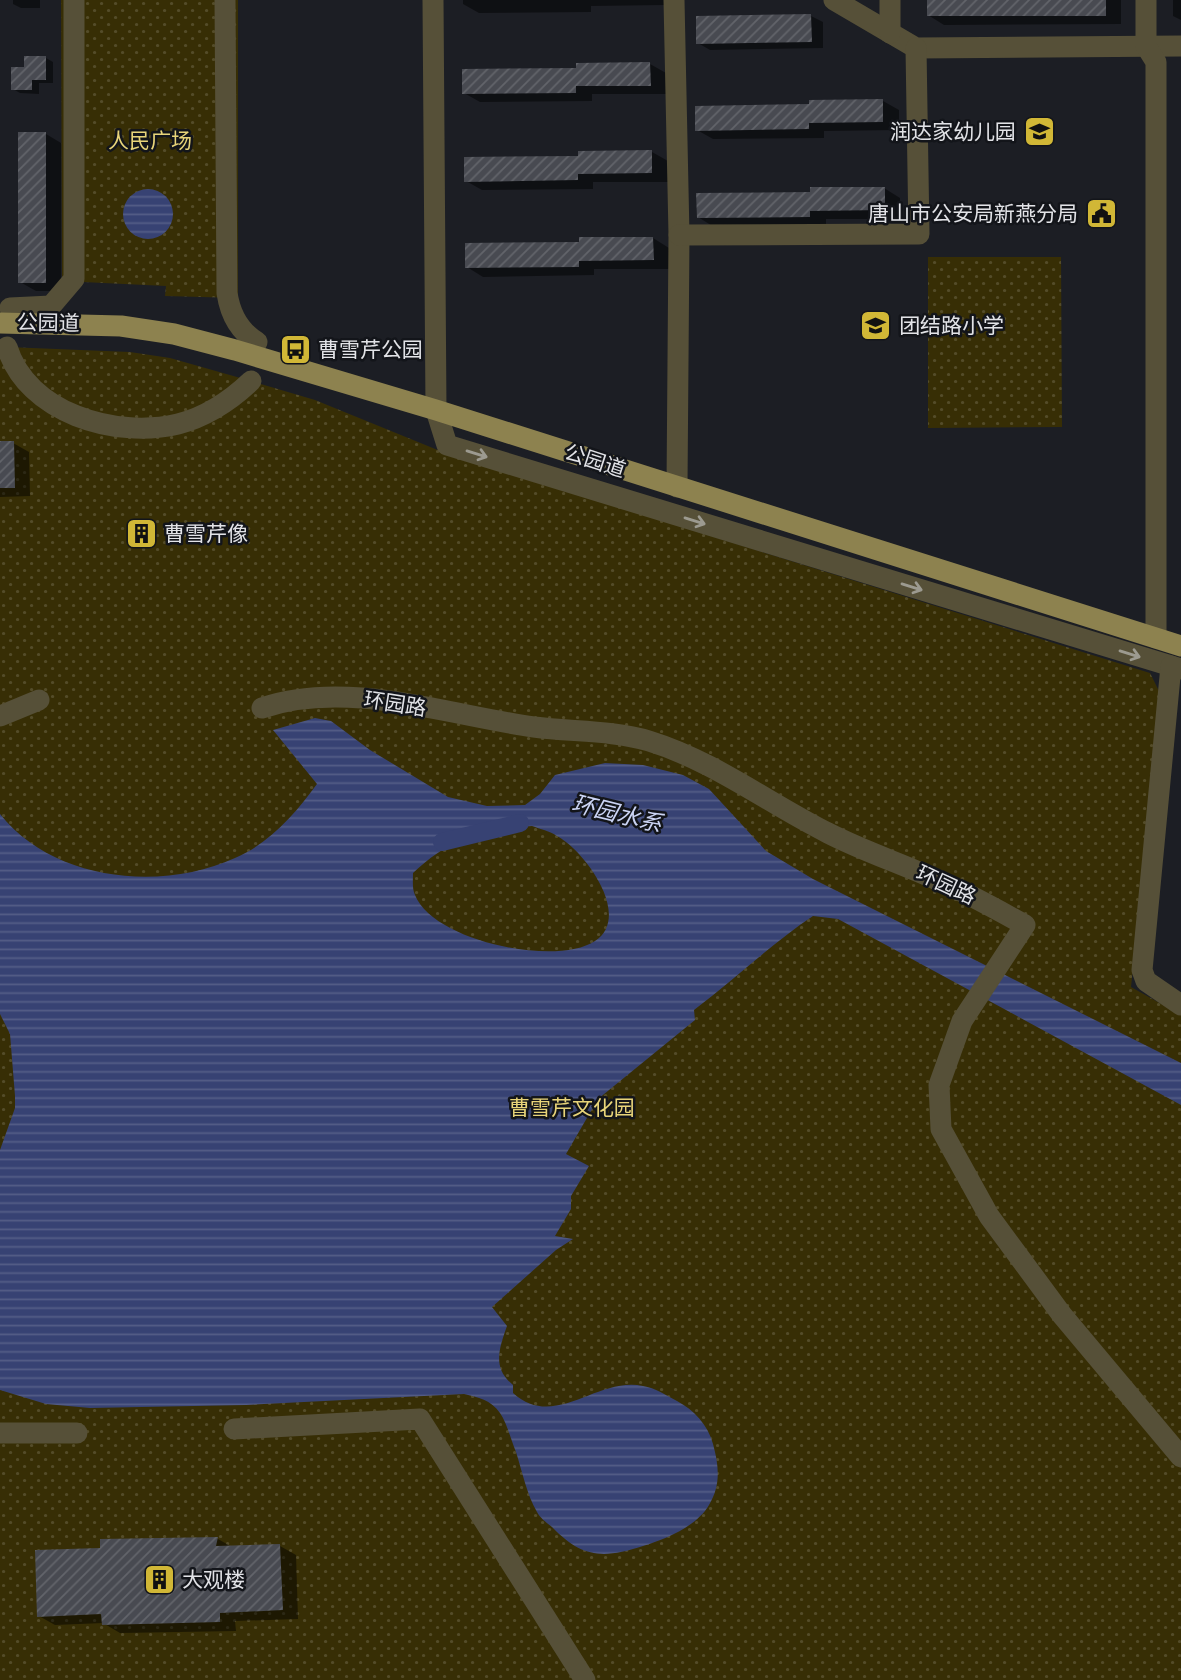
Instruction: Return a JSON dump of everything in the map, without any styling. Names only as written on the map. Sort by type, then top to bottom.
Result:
[{"type":"main road","name":"公园道","points":[[5,315],[174,334],[436,410],[1181,646]]},
{"type":"street","points":[[5,315],[51,306],[74,279],[74,0]]},
{"type":"street","points":[[225,0],[227,293],[229,309],[246,335],[257,342]]},
{"type":"street","points":[[433,0],[436,410],[447,445],[1176,668],[1142,970],[1146,981],[1181,1005]]},
{"type":"street","points":[[674,0],[679,235],[677,487]]},
{"type":"street","points":[[834,0],[916,48],[1181,46]]},
{"type":"street","points":[[890,0],[890,33]]},
{"type":"street","points":[[1146,0],[1146,46],[1156,62],[1156,638]]},
{"type":"street","points":[[679,235],[919,234],[916,48]]},
{"type":"street","points":[[7,347],[13,367],[29,386],[54,404],[86,419],[117,427],[147,428],[178,424],[204,414],[235,396],[251,381]]},
{"type":"street","name":"环园路","points":[[262,708],[285,700],[316,695],[363,699],[536,727],[593,731],[647,740],[727,775],[828,833],[976,898],[1025,925],[967,1014],[939,1085],[941,1129],[956,1162],[989,1216],[1062,1315],[1181,1457]]},
{"type":"street","points":[[0,716],[39,700]]},
{"type":"street","points":[[234,1429],[420,1419],[586,1680]]},
{"type":"street","points":[[0,1433],[77,1433]]},
{"type":"green space","name":"人民广场","points":[[61,0],[238,0],[238,298],[165,296],[166,286],[62,281]]},
{"type":"green space","points":[[928,257],[1061,257],[1062,427],[928,428]]},
{"type":"green space","name":"曹雪芹文化园","points":[[7,347],[130,352],[170,358],[251,381],[315,400],[445,453],[1150,673],[1162,697],[1131,987],[1181,1015],[1181,1680],[0,1680],[0,349]]},
{"type":"water","points":[[148,189],[166,196],[173,214],[166,232],[148,239],[130,232],[123,214],[130,196]]},
{"type":"water","points":[[315,718],[331,721],[370,750],[448,797],[487,806],[525,805],[540,794],[555,775],[605,763],[643,765],[683,775],[709,789],[766,851],[813,879],[1181,1063],[1181,1105],[838,919],[813,916],[768,950],[694,1010],[695,1020],[598,1099],[566,1154],[589,1166],[571,1196],[571,1209],[555,1236],[573,1239],[556,1250],[492,1307],[507,1326],[499,1358],[502,1372],[513,1385],[513,1393],[529,1403],[545,1407],[560,1405],[609,1388],[643,1386],[683,1405],[700,1419],[708,1431],[715,1452],[718,1475],[716,1490],[704,1513],[680,1531],[629,1550],[605,1554],[583,1550],[573,1545],[542,1518],[530,1498],[502,1417],[493,1405],[474,1396],[464,1394],[246,1405],[90,1408],[46,1404],[0,1390],[0,1150],[15,1108],[15,1096],[10,1034],[0,1014],[0,814],[22,837],[49,854],[78,866],[110,874],[142,877],[175,875],[206,869],[248,852],[271,836],[291,817],[317,784],[273,730]],"holes":[[[532,826],[551,833],[568,844],[580,855],[600,884],[607,900],[609,916],[605,930],[595,941],[577,948],[553,951],[497,945],[470,937],[445,925],[426,911],[415,895],[413,873],[427,861],[454,843],[482,833]]]},
{"type":"building","points":[[927,0],[1106,0],[1106,16],[927,16]]},
{"type":"building","points":[[811,14],[812,42],[696,44],[696,16]]},
{"type":"building","points":[[24,56],[46,56],[46,80],[32,80],[32,90],[11,90],[11,67],[24,67]]},
{"type":"building","points":[[650,62],[651,86],[576,86],[576,93],[462,94],[462,69],[576,68],[576,63]]},
{"type":"building","points":[[883,99],[883,122],[809,123],[809,129],[695,131],[695,106],[809,104],[809,100]]},
{"type":"building","points":[[18,132],[46,132],[46,283],[18,283]]},
{"type":"building","points":[[652,150],[652,173],[578,174],[578,180],[464,182],[464,157],[578,156],[578,151]]},
{"type":"building","points":[[810,187],[885,187],[885,210],[810,211],[810,217],[697,218],[696,193],[810,192]]},
{"type":"building","points":[[579,237],[653,237],[654,260],[579,261],[579,267],[465,268],[465,243],[579,242]]},
{"type":"building","points":[[0,441],[14,441],[15,488],[0,488]]},
{"type":"building","name":"大观楼","points":[[218,1537],[216,1546],[280,1544],[283,1610],[220,1613],[220,1622],[102,1625],[101,1614],[37,1617],[35,1550],[100,1548],[100,1539]]},
{"type":"waterway","name":"环园水系","points":[[442,842],[520,823]]},
{"type":"place","name":"润达家幼儿园","points":[[1039,132]]},
{"type":"place","name":"唐山市公安局新燕分局","points":[[1101,214]]},
{"type":"place","name":"团结路小学","points":[[876,326]]},
{"type":"place","name":"曹雪芹公园","points":[[295,350]]},
{"type":"place","name":"曹雪芹像","points":[[141,534]]},
{"type":"place","name":"大观楼","points":[[159,1580]]}]
